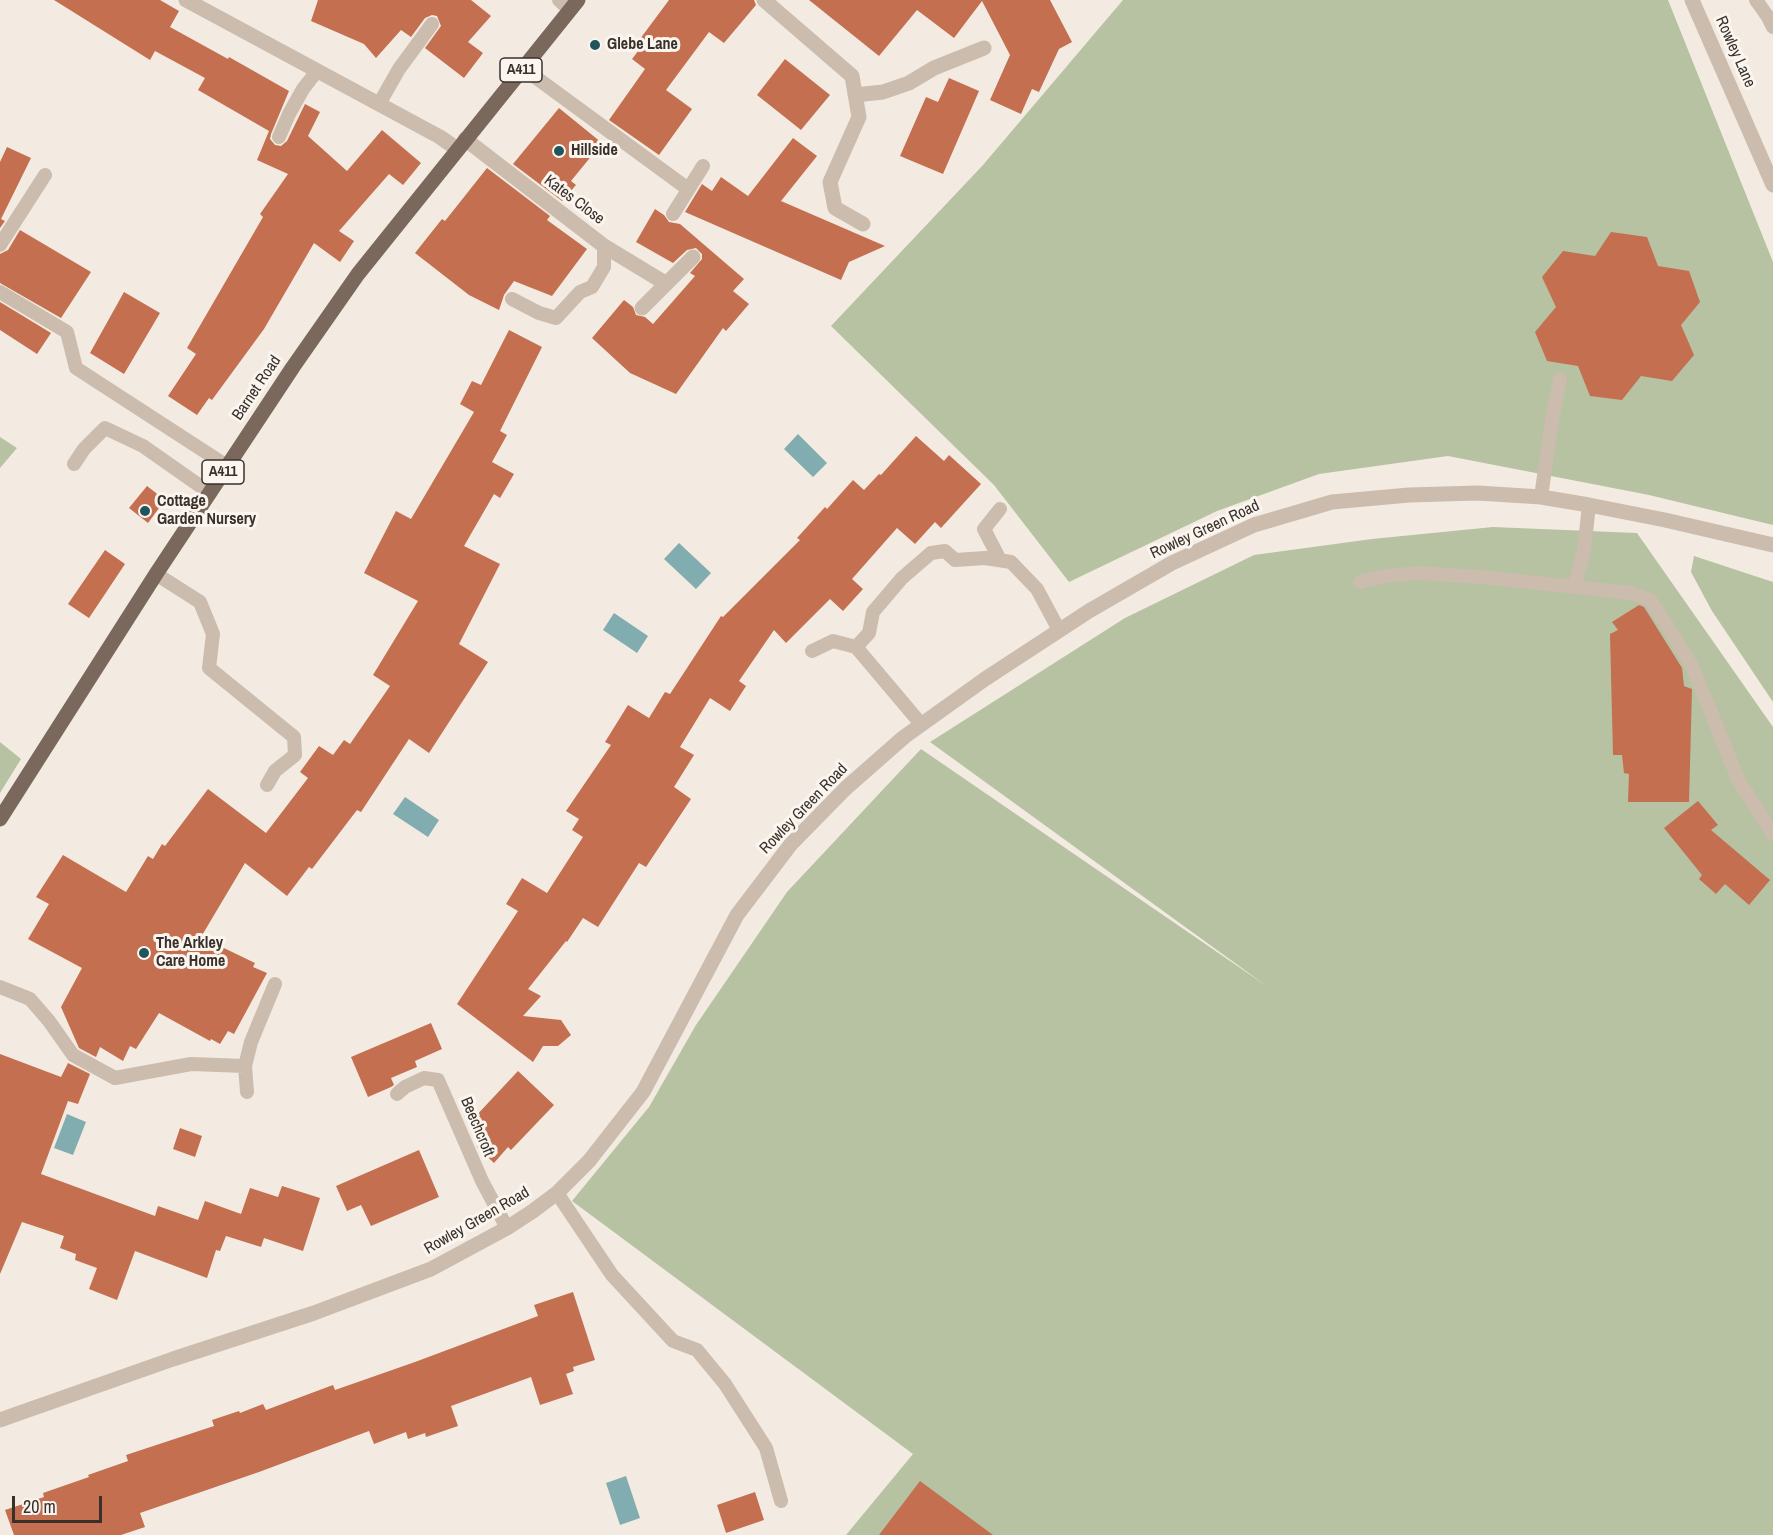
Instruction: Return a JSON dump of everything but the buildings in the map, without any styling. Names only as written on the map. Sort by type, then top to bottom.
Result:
[{"type":"main road","name":"Barnet Road","points":[[0,819],[156,574],[293,367],[358,274],[523,68],[569,3]]},
{"type":"street","points":[[186,0],[440,137],[461,144]]},
{"type":"street","points":[[764,0],[852,76],[859,117],[830,182],[836,207],[863,224]]},
{"type":"street","name":"Rowley Lane","points":[[1692,0],[1773,185]]},
{"type":"street","points":[[855,95],[883,92],[909,83],[934,69],[984,48]]},
{"type":"street","name":"Kates Close","points":[[461,144],[604,246],[666,283]]},
{"type":"street","points":[[642,308],[693,257]]},
{"type":"street","name":"Rowley Green Road","points":[[0,1420],[173,1359],[314,1313],[431,1269],[507,1228],[557,1192],[589,1161],[643,1092],[737,915],[791,844],[846,788],[921,724],[1059,630],[1172,563],[1254,525],[1292,512],[1332,502],[1409,495],[1478,493],[1541,497],[1665,520],[1773,545]]},
{"type":"lane","points":[[1756,0],[1773,27]]},
{"type":"lane","points":[[379,104],[399,69],[432,24]]},
{"type":"lane","points":[[523,68],[688,189]]},
{"type":"lane","points":[[279,137],[288,114],[317,71]]},
{"type":"lane","points":[[673,214],[703,166]]},
{"type":"lane","points":[[0,246],[45,175]]},
{"type":"lane","points":[[512,299],[539,313],[556,318],[580,292],[592,287],[604,267],[604,246]]},
{"type":"lane","points":[[0,292],[67,332],[76,368],[227,466]]},
{"type":"lane","points":[[1541,497],[1560,379]]},
{"type":"lane","points":[[74,464],[84,449],[105,428],[143,446],[210,493]]},
{"type":"lane","points":[[1574,587],[1584,551],[1589,505]]},
{"type":"lane","points":[[1000,509],[984,529],[1000,560]]},
{"type":"lane","points":[[856,647],[869,633],[873,612],[902,578],[931,554],[945,551],[955,561],[985,558],[1011,562],[1037,589],[1059,630]]},
{"type":"lane","points":[[1360,582],[1384,576],[1418,573],[1481,577],[1632,593],[1650,600],[1693,669],[1738,779],[1773,834]]},
{"type":"lane","points":[[156,574],[200,602],[213,634],[209,668],[294,737],[295,755],[275,771],[267,785]]},
{"type":"lane","points":[[812,651],[833,641],[856,647],[921,724]]},
{"type":"lane","points":[[248,1092],[245,1066],[251,1042],[275,984]]},
{"type":"lane","points":[[0,987],[30,999],[73,1055],[115,1078],[191,1064],[245,1066]]},
{"type":"lane","name":"Beechcroft","points":[[397,1094],[405,1087],[424,1078],[438,1080],[482,1181],[507,1228]]},
{"type":"lane","points":[[557,1192],[612,1275],[673,1341],[697,1350],[725,1384],[766,1448],[781,1501]]},
{"type":"green space","points":[[1123,0],[1668,0],[1773,262],[1773,525],[1649,495],[1448,456],[1319,474],[1217,511],[1069,582],[994,485],[831,326],[983,165]]},
{"type":"green space","points":[[0,437],[17,448],[0,468]]},
{"type":"green space","points":[[1493,527],[1637,533],[1773,727],[1773,1535],[846,1535],[913,1454],[572,1201],[649,1107],[696,1025],[787,892],[921,749],[1268,987],[930,742],[1125,618],[1254,555],[1372,539]]},
{"type":"green space","points":[[1694,556],[1773,582],[1773,702],[1712,611],[1691,572]]},
{"type":"green space","points":[[0,742],[21,759],[0,793]]},
{"type":"water","points":[[798,434],[827,463],[813,477],[784,449]]},
{"type":"water","points":[[679,543],[711,573],[696,589],[664,559]]},
{"type":"water","points":[[614,613],[648,636],[637,653],[603,630]]},
{"type":"water","points":[[405,797],[439,820],[428,837],[393,814]]},
{"type":"water","points":[[67,1114],[86,1122],[73,1155],[54,1148]]},
{"type":"water","points":[[626,1476],[640,1518],[620,1525],[606,1483]]},
{"type":"place","name":"Glebe Lane","points":[[595,45]]},
{"type":"place","name":"Hillside","points":[[559,151]]},
{"type":"place","name":"Cottage Garden Nursery","points":[[145,511]]},
{"type":"place","name":"The Arkley Care Home","points":[[144,953]]}]
